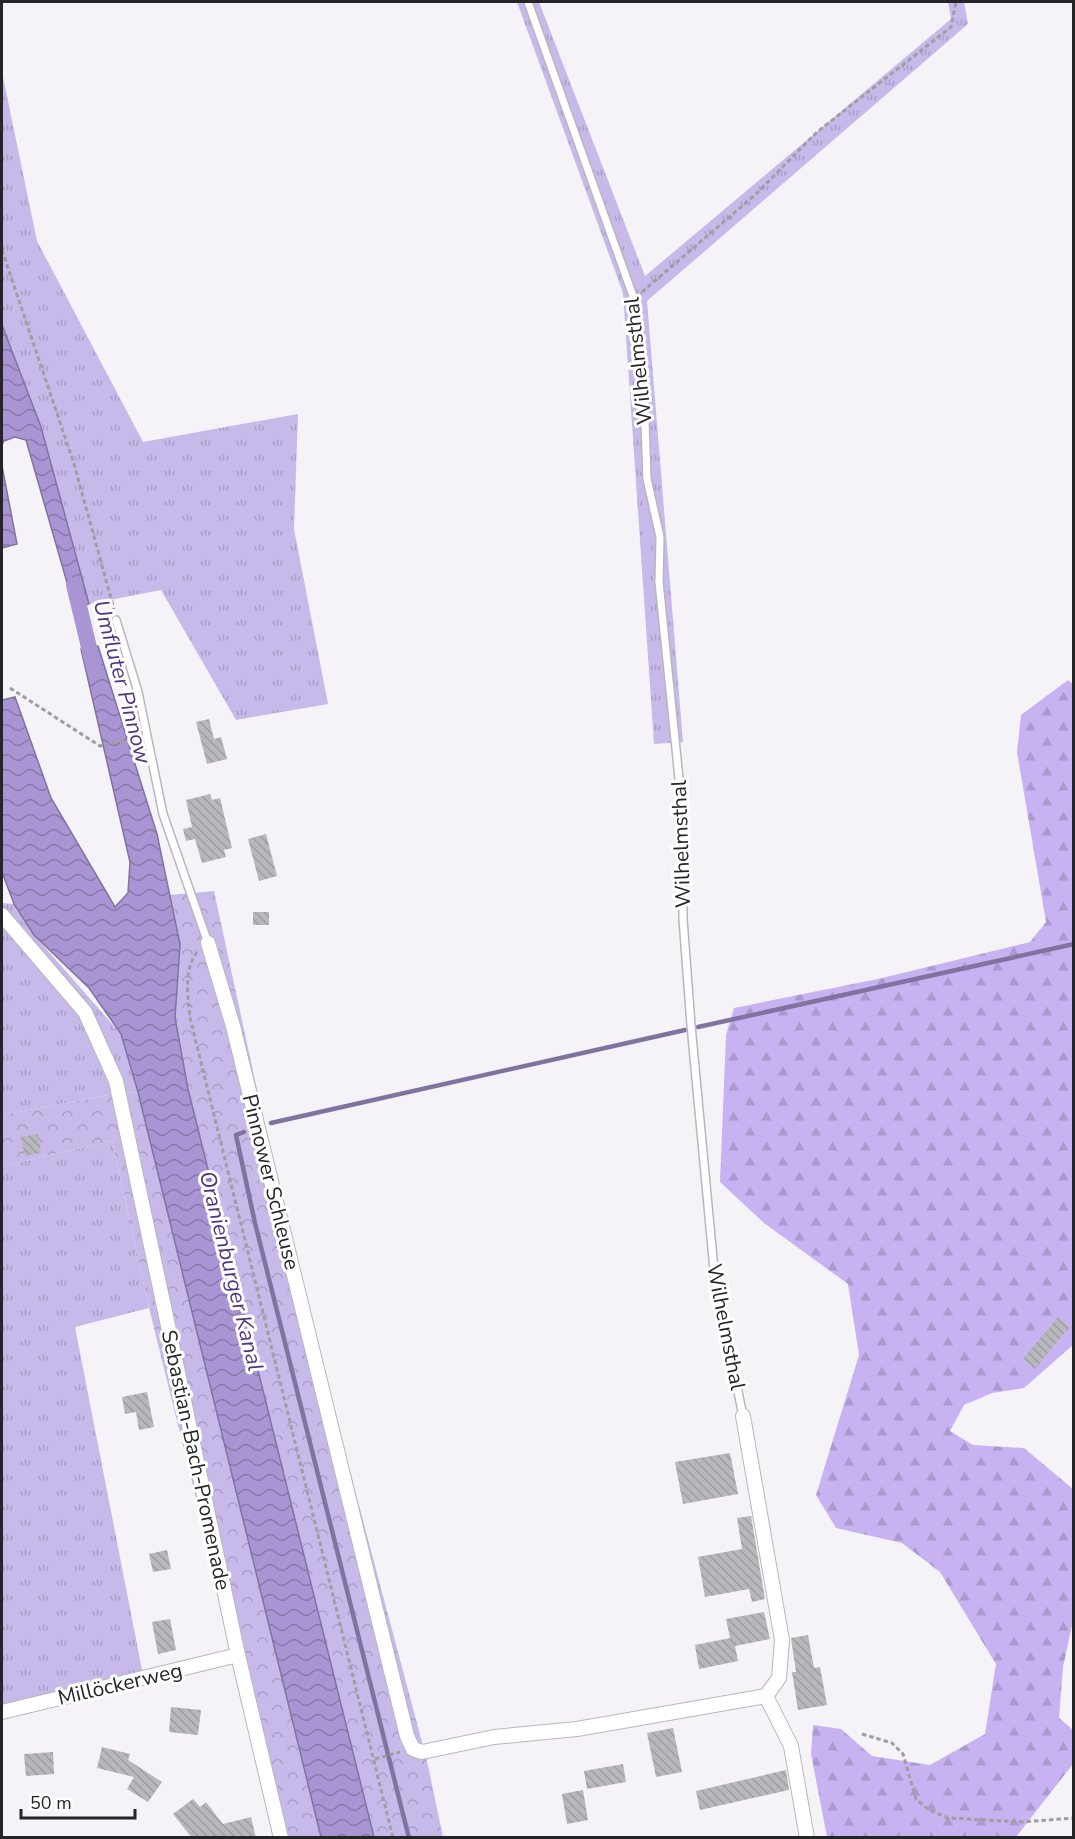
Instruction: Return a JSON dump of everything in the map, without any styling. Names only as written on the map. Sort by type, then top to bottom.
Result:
[{"type":"street","name":"Sebastian-Bach-Promenade","points":[[2,915],[85,1012],[116,1081],[238,1655],[281,1838]]},
{"type":"street","name":"Pinnower Schleuse","points":[[208,943],[233,1026],[407,1736],[413,1749]]},
{"type":"street","name":"Wilhelmsthal","points":[[743,1416],[782,1640],[779,1678],[766,1696]]},
{"type":"street","name":"Millöckerweg","points":[[2,1712],[238,1655]]},
{"type":"street","points":[[413,1749],[422,1752],[494,1737],[577,1729],[766,1696],[791,1746],[807,1838]]},
{"type":"lane","name":"Wilhelmsthal","points":[[528,2],[634,299],[644,396],[647,479],[660,537],[659,582],[683,818],[683,919],[714,1269],[743,1416]]},
{"type":"lane","name":"Pinnower Schleuse","points":[[116,620],[138,692],[163,814],[208,943]]},
{"type":"path","points":[[634,299],[755,195],[817,132],[951,27],[956,2]]},
{"type":"path","points":[[2,250],[74,464],[116,620]]},
{"type":"path","points":[[10,688],[100,746],[131,739]]},
{"type":"path","points":[[208,943],[196,953],[190,966],[187,988],[190,1018],[393,1838]]},
{"type":"path","points":[[862,1734],[892,1743],[903,1754],[916,1799],[929,1810],[948,1818],[1022,1822],[1074,1818]]},
{"type":"path","points":[[375,1760],[413,1749]]},
{"type":"green space","points":[[517,2],[539,2],[645,276],[951,19],[948,2],[964,2],[968,24],[647,301],[683,742],[654,744],[623,293]]},
{"type":"green space","points":[[2,72],[37,241],[143,442],[298,414],[294,529],[328,704],[236,720],[161,590],[89,604],[41,427],[2,325]]},
{"type":"green space","points":[[1068,680],[1073,684],[1073,1345],[1024,1388],[992,1393],[964,1405],[950,1431],[973,1445],[1024,1448],[1073,1489],[1073,1621],[1063,1667],[1059,1718],[1073,1730],[1073,1764],[1016,1837],[827,1837],[811,1754],[813,1725],[841,1729],[872,1756],[930,1765],[985,1734],[996,1664],[940,1572],[902,1543],[836,1528],[816,1495],[859,1355],[848,1284],[764,1223],[720,1182],[726,1035],[734,1008],[878,979],[1030,942],[1046,922],[1017,752],[1021,715]]},
{"type":"green space","points":[[214,891],[261,1108],[263,1145],[427,1761],[443,1837],[374,1837],[188,1089],[175,1018],[180,944],[170,895]]},
{"type":"green space","points":[[2,903],[14,904],[34,935],[121,1034],[138,1092],[119,1093],[2,1115]]},
{"type":"green space","points":[[138,1092],[321,1837],[280,1837],[149,1308],[112,1141],[2,1166],[2,1115],[119,1093]]},
{"type":"green space","points":[[112,1141],[149,1308],[75,1327],[143,1675],[2,1710],[2,1166]]},
{"type":"water","points":[[2,325],[41,427],[89,604],[74,607],[26,440],[15,437],[4,441],[2,445]]},
{"type":"water","points":[[2,466],[17,544],[2,548]]},
{"type":"water","name":"Oranienburger Kanal","points":[[98,646],[157,834],[180,944],[175,1018],[188,1089],[374,1837],[321,1837],[138,1092],[121,1034],[89,988],[34,935],[14,904],[2,872],[2,700],[15,697],[51,798],[115,907],[128,893],[130,862],[81,649]]},
{"type":"building","points":[[209,719],[214,739],[221,737],[227,759],[207,764],[196,722]]},
{"type":"building","points":[[210,794],[212,800],[220,798],[232,848],[224,850],[226,857],[202,863],[195,839],[186,841],[183,829],[192,827],[186,800]]},
{"type":"building","points":[[266,834],[277,876],[259,881],[248,839]]},
{"type":"building","points":[[253,912],[269,912],[269,925],[253,925]]},
{"type":"building","points":[[38,1134],[41,1153],[25,1156],[21,1137]]},
{"type":"building","points":[[1058,1317],[1069,1327],[1035,1369],[1023,1359]]},
{"type":"building","points":[[147,1392],[154,1427],[139,1430],[136,1412],[125,1414],[122,1397]]},
{"type":"building","points":[[730,1453],[738,1494],[683,1504],[675,1462]]},
{"type":"building","points":[[751,1516],[765,1599],[752,1602],[749,1589],[705,1597],[698,1557],[742,1549],[737,1518]]},
{"type":"building","points":[[167,1550],[171,1569],[153,1572],[149,1554]]},
{"type":"building","points":[[764,1612],[770,1639],[735,1646],[738,1661],[699,1669],[695,1645],[730,1638],[726,1619]]},
{"type":"building","points":[[170,1619],[176,1650],[158,1654],[152,1622]]},
{"type":"building","points":[[808,1635],[814,1668],[820,1667],[827,1705],[798,1710],[792,1672],[796,1672],[791,1638]]},
{"type":"building","points":[[171,1707],[201,1710],[198,1735],[169,1732]]},
{"type":"building","points":[[673,1728],[682,1772],[656,1777],[647,1733]]},
{"type":"building","points":[[102,1747],[130,1754],[128,1760],[162,1782],[148,1802],[127,1789],[134,1777],[97,1768]]},
{"type":"building","points":[[53,1752],[54,1774],[26,1776],[24,1754]]},
{"type":"building","points":[[623,1764],[626,1782],[587,1789],[584,1771]]},
{"type":"building","points":[[786,1770],[789,1790],[700,1810],[696,1791]]},
{"type":"building","points":[[583,1790],[588,1820],[567,1824],[562,1794]]},
{"type":"building","points":[[193,1799],[200,1807],[206,1802],[223,1824],[251,1817],[256,1838],[192,1838],[173,1814]]},
{"type":"waterway","name":"Umfluter Pinnow","points":[[74,585],[94,668]]},
{"type":"waterway","points":[[698,1027],[1074,944]]},
{"type":"waterway","points":[[271,1123],[685,1030]]},
{"type":"waterway","points":[[244,1132],[236,1135],[255,1223],[409,1838]]}]
